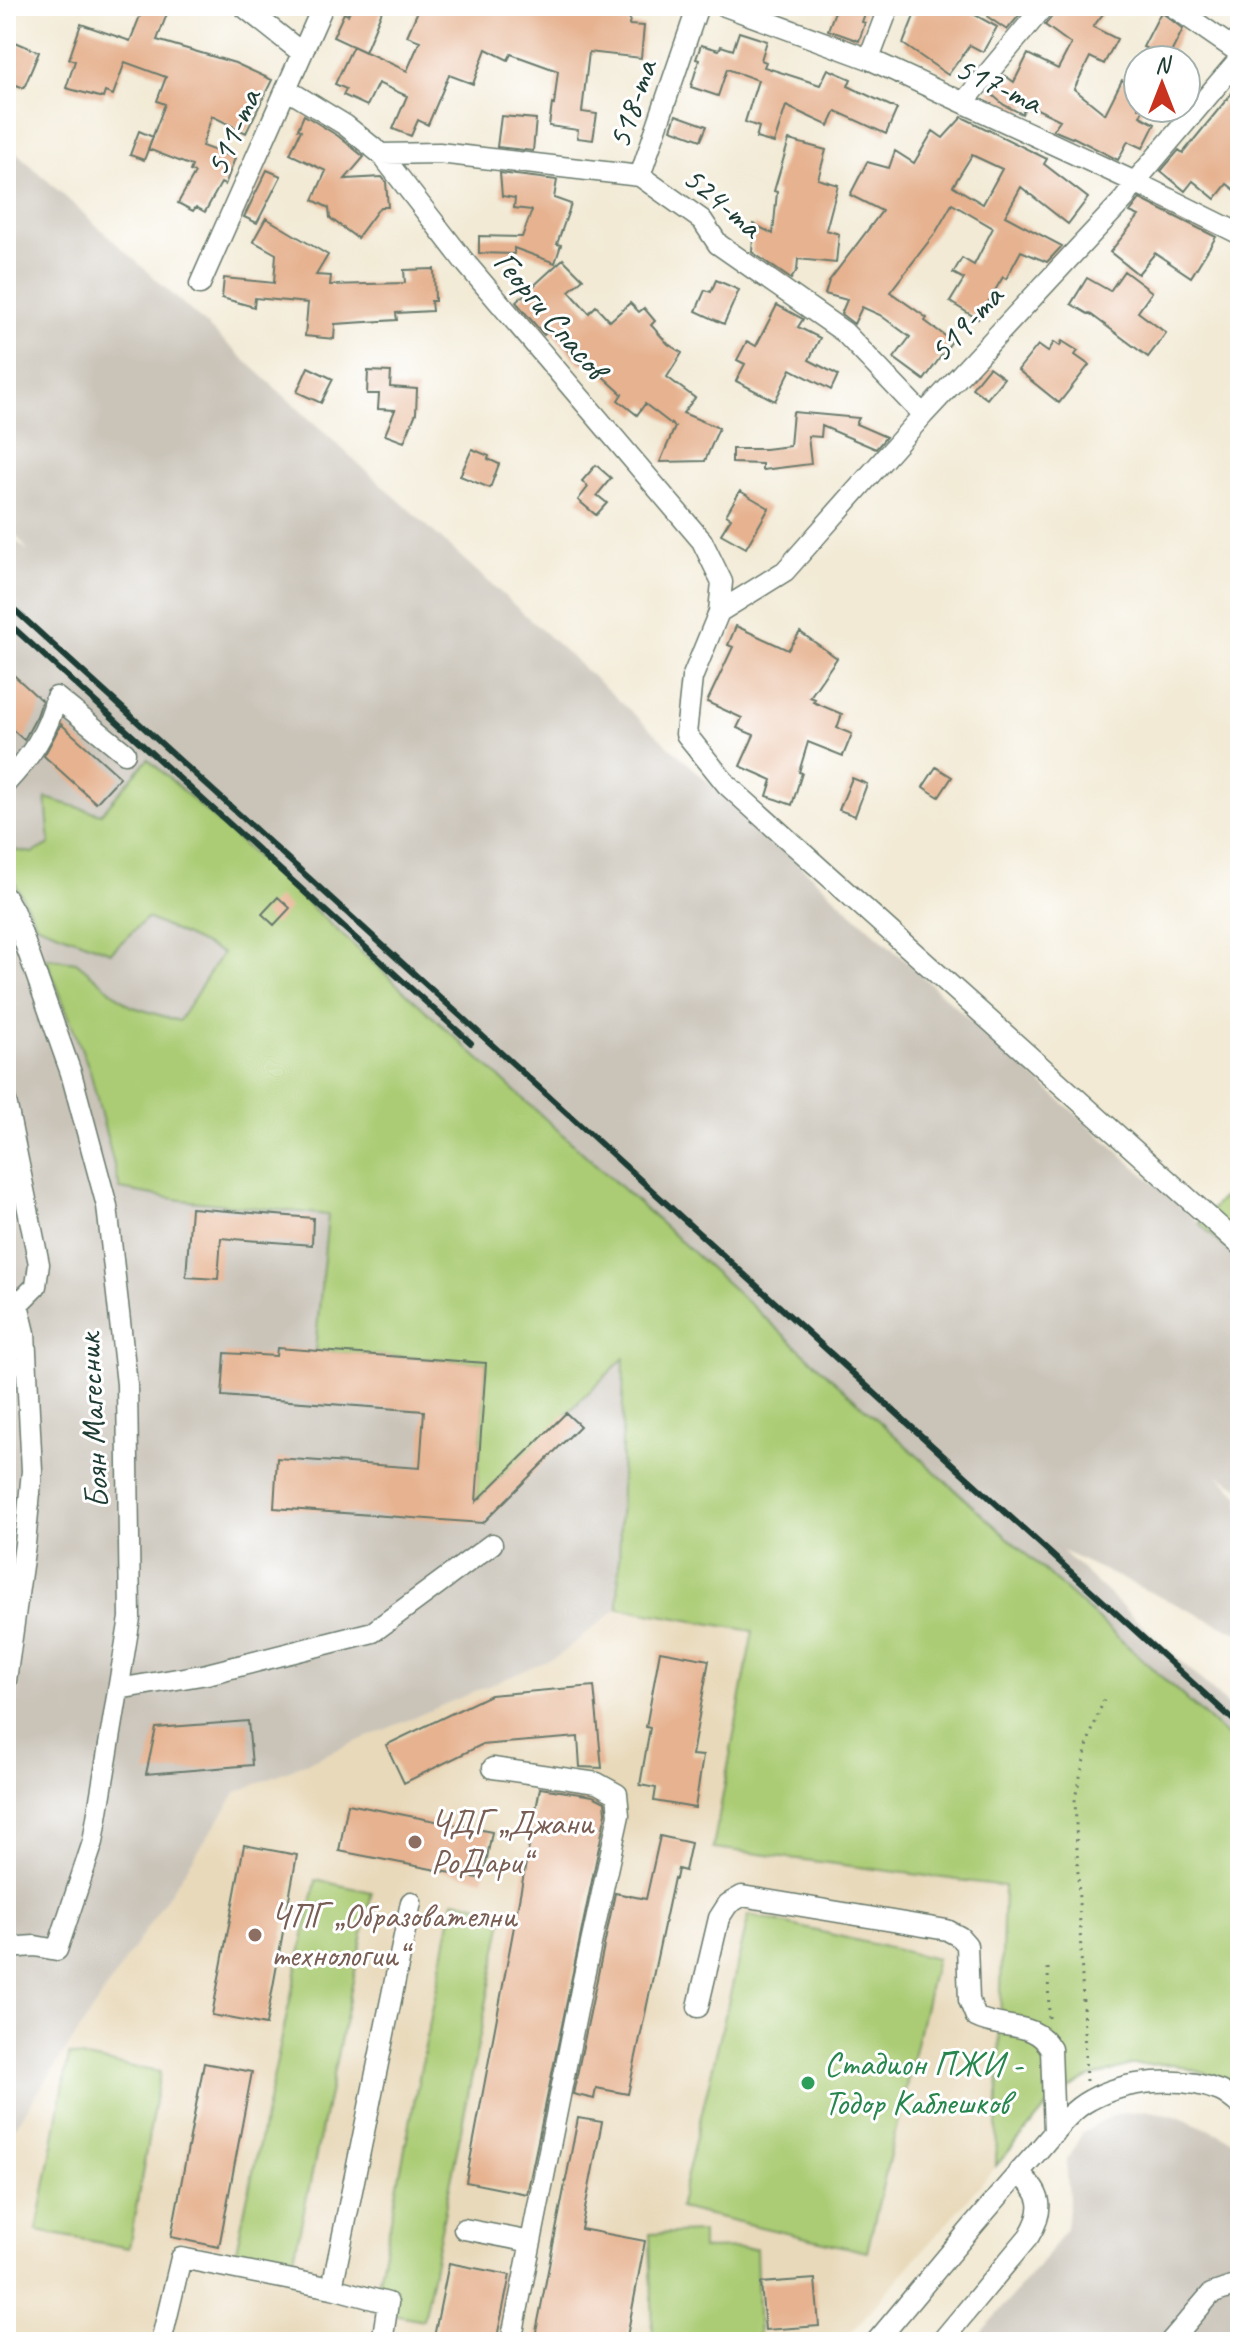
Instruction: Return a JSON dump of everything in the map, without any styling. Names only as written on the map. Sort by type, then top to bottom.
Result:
[{"type":"street","points":[[243,6],[302,53]]},
{"type":"street","name":"511-та","points":[[200,284],[323,6]]},
{"type":"street","name":"518-та","points":[[640,176],[698,6]]},
{"type":"street","name":"517-та","points":[[725,6],[869,59],[1240,234]]},
{"type":"street","points":[[869,59],[889,6]]},
{"type":"street","points":[[964,102],[1044,6]]},
{"type":"street","points":[[1172,6],[1240,56]]},
{"type":"street","name":"519-та","points":[[719,612],[785,571],[923,415],[1125,198],[1240,56]]},
{"type":"street","name":"Георги Спасов","points":[[286,89],[345,125],[381,154],[464,261],[702,541],[722,582],[719,612]]},
{"type":"street","name":"524-та","points":[[381,154],[439,153],[640,176],[702,220],[718,244],[844,332],[923,415]]},
{"type":"street","points":[[719,612],[692,678],[686,734],[727,785],[1240,1245]]},
{"type":"street","points":[[6,783],[25,763],[52,720],[56,697],[125,753]]},
{"type":"street","name":"Боян Магесник","points":[[6,898],[14,912],[71,1073],[107,1206],[127,1384],[130,1618],[93,1842],[57,1950],[35,1946],[6,1948]]},
{"type":"street","points":[[6,1101],[39,1264],[36,1286],[12,1298],[25,1333],[32,1471],[6,1680]]},
{"type":"street","points":[[118,1689],[207,1674],[373,1632],[492,1544]]},
{"type":"street","points":[[493,1768],[597,1783],[617,1794],[619,1815],[511,2342]]},
{"type":"street","points":[[698,2007],[719,1918],[728,1904],[742,1896],[947,1930],[967,1945],[969,2000],[976,2017],[990,2024],[1031,2029],[1044,2038],[1051,2049],[1054,2133]]},
{"type":"street","points":[[332,2288],[411,1902]]},
{"type":"street","points":[[876,2342],[1018,2172],[1087,2101],[1116,2088],[1148,2082],[1184,2083],[1220,2091],[1240,2105]]},
{"type":"street","points":[[941,2342],[1038,2222],[1040,2202],[1032,2184],[1018,2172]]},
{"type":"street","points":[[464,2229],[531,2242]]},
{"type":"street","points":[[161,2342],[181,2258],[332,2288],[388,2303],[382,2342]]},
{"type":"street","points":[[1170,2342],[1211,2294],[1240,2284]]},
{"type":"path","points":[[1087,2101],[1075,1798],[1089,1739],[1104,1699]]},
{"type":"path","points":[[1048,1968],[1051,2049]]},
{"type":"shaded area","points":[[6,143],[1240,1263],[1240,1488],[1217,1474],[1240,1496],[1240,1634],[1062,1551],[1240,1716],[1240,1748],[306,903],[120,1189],[181,1200],[328,1215],[315,1350],[486,1363],[477,1501],[624,1357],[618,1608],[557,1657],[237,1792],[6,2141],[6,533],[28,551],[6,521]]},
{"type":"shaded area","points":[[618,1608],[753,1631],[714,1848],[1004,1886],[996,2166],[843,2342],[6,2342],[6,2141],[237,1792],[557,1657]]},
{"type":"shaded area","points":[[1146,2110],[1180,2117],[1240,2143],[1240,2342],[973,2342],[1049,2253],[1066,2228],[1069,2199],[1066,2162],[1082,2133],[1114,2115]]},
{"type":"green space","points":[[148,759],[1240,1748],[1240,2086],[1173,2064],[1130,2065],[1086,2079],[1053,2100],[996,2166],[1004,1886],[713,1848],[753,1631],[618,1608],[624,1358],[476,1502],[486,1363],[315,1351],[328,1215],[181,1200],[120,1189],[90,1071],[46,958],[76,962],[130,1006],[179,1021],[222,953],[147,918],[111,952],[37,925],[6,866],[6,849],[33,853],[50,844],[46,798],[101,814]]},
{"type":"green space","points":[[1240,1179],[1240,1262],[1199,1223]]},
{"type":"green space","points":[[316,1880],[372,1892],[292,2267],[235,2255]]},
{"type":"green space","points":[[454,1900],[505,1910],[423,2320],[373,2310]]},
{"type":"green space","name":"Стадион ПЖИ - Тодор Каблешков","points":[[749,1915],[936,1959],[867,2252],[679,2208]]},
{"type":"green space","points":[[69,2055],[160,2072],[129,2248],[37,2231]]},
{"type":"green space","points":[[702,2232],[702,2249],[756,2248],[759,2342],[705,2342],[704,2336],[653,2337],[650,2234]]},
{"type":"building","points":[[144,6],[170,6],[157,40],[235,63],[272,80],[246,133],[212,116],[202,146],[235,158],[225,185],[221,183],[205,212],[196,207],[193,211],[178,203],[195,173],[190,171],[192,166],[148,149],[165,104],[157,101],[166,77],[125,62],[113,95],[105,92],[103,98],[66,88],[75,61],[69,59],[81,24],[130,41]]},
{"type":"building","points":[[352,6],[384,6],[365,52],[333,37],[344,13],[348,15]]},
{"type":"building","points":[[420,6],[594,6],[593,14],[630,18],[629,25],[644,26],[641,58],[589,52],[582,112],[597,114],[593,140],[577,138],[578,130],[549,126],[558,71],[511,54],[508,60],[486,49],[473,84],[449,75],[428,125],[418,120],[411,136],[393,129],[407,96],[378,83],[367,106],[343,95],[346,89],[335,84],[353,46],[407,71],[420,41],[407,36]]},
{"type":"building","points":[[837,6],[852,6],[866,11],[859,41],[828,30]]},
{"type":"building","points":[[918,6],[959,6],[997,27],[983,52],[970,45],[948,75],[903,44]]},
{"type":"building","points":[[995,6],[1027,6],[1007,30],[988,17]]},
{"type":"building","points":[[1057,6],[1109,6],[1093,27],[1117,39],[1104,64],[1090,57],[1074,89],[1105,114],[1122,80],[1122,124],[1155,124],[1143,148],[1128,141],[1118,160],[1053,130],[1060,120],[1027,104],[1022,114],[1004,105],[989,92],[1004,75],[1014,82],[1028,54],[1058,69],[1071,44],[1045,25]]},
{"type":"building","points":[[1161,12],[1183,29],[1176,44],[1145,44]]},
{"type":"building","points":[[739,32],[767,41],[761,60],[766,62],[764,67],[820,85],[828,69],[851,79],[848,86],[897,109],[886,134],[836,111],[829,126],[786,106],[774,143],[756,138],[759,127],[745,122],[758,80],[727,69],[718,96],[691,87],[701,45],[733,50]]},
{"type":"building","points":[[6,38],[39,52],[24,88],[6,81]]},
{"type":"building","points":[[1240,83],[1240,194],[1227,184],[1215,199],[1193,181],[1185,191],[1161,171],[1179,150],[1183,153]]},
{"type":"building","points":[[304,115],[364,157],[345,179],[382,177],[386,182],[388,207],[380,207],[357,238],[330,218],[329,208],[313,200],[326,171],[290,154]]},
{"type":"building","points":[[676,115],[707,126],[701,140],[671,129]]},
{"type":"building","points":[[501,116],[536,119],[533,151],[497,147]]},
{"type":"building","points":[[962,117],[1047,159],[1044,164],[1088,198],[1068,224],[1021,187],[1005,216],[1062,246],[1047,262],[1021,251],[978,319],[950,302],[964,279],[953,273],[962,258],[974,265],[993,228],[952,204],[936,232],[890,292],[927,318],[925,321],[952,341],[924,380],[894,358],[910,337],[880,315],[862,307],[854,324],[841,314],[847,300],[825,294],[829,281],[882,211],[850,195],[867,162],[889,168],[895,151],[914,163],[933,131],[943,138]],"holes":[[[972,155],[1002,169],[983,204],[953,186]]]},
{"type":"building","points":[[139,131],[153,137],[144,160],[130,155]]},
{"type":"building","points":[[789,140],[826,150],[818,179],[838,185],[826,230],[839,234],[836,263],[798,259],[797,270],[791,279],[752,252],[754,224],[773,234],[777,192],[774,191]]},
{"type":"building","points":[[267,170],[281,176],[257,223],[244,217]]},
{"type":"building","points":[[500,173],[557,180],[554,198],[571,204],[557,244],[561,245],[555,263],[514,248],[514,254],[479,253],[479,236],[522,237],[532,210],[514,208],[515,198],[502,196]]},
{"type":"building","points":[[1140,199],[1216,237],[1191,277],[1155,253],[1138,274],[1110,252],[1139,216],[1130,212]]},
{"type":"building","points":[[266,218],[328,255],[316,275],[331,276],[330,285],[405,283],[404,270],[434,269],[435,301],[431,301],[432,311],[396,313],[397,320],[335,324],[334,339],[305,336],[308,303],[255,298],[254,307],[222,298],[224,278],[274,283],[276,254],[253,241]]},
{"type":"building","points":[[563,259],[583,279],[569,291],[589,313],[596,306],[610,321],[630,303],[639,312],[644,308],[655,321],[651,325],[668,344],[682,353],[667,377],[695,398],[683,413],[719,428],[705,461],[660,462],[675,427],[645,404],[637,415],[618,400],[622,394],[586,361],[581,365],[549,330],[544,335],[516,302]]},
{"type":"building","points":[[1124,271],[1152,292],[1138,312],[1166,333],[1148,357],[1089,313],[1071,304],[1087,278],[1110,291]]},
{"type":"building","points":[[716,280],[739,290],[724,324],[696,311],[705,290],[711,292]]},
{"type":"building","points":[[777,305],[803,319],[798,327],[820,338],[809,360],[838,375],[831,390],[791,369],[775,401],[736,381],[745,364],[737,360],[747,341],[756,346]]},
{"type":"building","points":[[1062,341],[1078,351],[1075,355],[1089,365],[1059,403],[1018,370],[1038,345],[1048,352],[1054,342],[1060,346]]},
{"type":"building","points":[[308,367],[333,379],[321,403],[297,392]]},
{"type":"building","points":[[989,367],[1004,378],[987,399],[972,388]]},
{"type":"building","points":[[368,371],[391,372],[390,387],[417,389],[416,413],[404,442],[385,435],[395,410],[378,409],[379,394],[367,394]]},
{"type":"building","points":[[793,412],[859,418],[856,424],[886,437],[876,449],[822,426],[821,437],[808,436],[811,464],[762,470],[762,464],[732,463],[732,449],[790,446]]},
{"type":"building","points":[[472,449],[499,464],[490,488],[460,476]]},
{"type":"building","points":[[596,465],[611,478],[597,495],[607,503],[596,515],[578,500],[588,487],[582,481]]},
{"type":"building","points":[[740,491],[769,508],[746,548],[721,534],[731,518],[726,515]]},
{"type":"building","points":[[736,626],[788,650],[800,632],[837,658],[810,697],[815,699],[813,702],[842,714],[837,728],[852,734],[843,756],[808,742],[792,805],[767,796],[772,780],[740,766],[754,735],[737,728],[742,718],[707,702],[733,647],[728,645]]},
{"type":"building","points":[[6,668],[42,701],[24,740],[6,724]]},
{"type":"building","points":[[61,724],[120,777],[96,803],[44,756]]},
{"type":"building","points":[[936,767],[952,777],[939,797],[923,787]]},
{"type":"building","points":[[852,778],[867,784],[855,816],[839,810]]},
{"type":"building","points":[[278,897],[290,908],[274,925],[262,914]]},
{"type":"building","points":[[191,1208],[313,1218],[312,1245],[221,1238],[218,1279],[186,1277]]},
{"type":"building","points":[[277,1348],[486,1363],[476,1502],[566,1413],[580,1426],[483,1523],[274,1508],[277,1458],[420,1468],[424,1411],[222,1396],[225,1353],[276,1356]]},
{"type":"building","points":[[660,1651],[709,1660],[692,1755],[703,1756],[695,1808],[654,1801],[656,1788],[640,1785],[650,1728],[646,1727]]},
{"type":"building","points":[[594,1686],[602,1768],[580,1767],[578,1737],[481,1745],[404,1783],[386,1745],[490,1695]]},
{"type":"building","points":[[248,1721],[252,1765],[146,1774],[156,1728]]},
{"type":"building","points":[[540,1788],[593,1796],[605,1802],[606,1813],[527,2194],[466,2182]]},
{"type":"building","points":[[348,1804],[492,1832],[483,1879],[339,1851]]},
{"type":"building","points":[[660,1836],[691,1843],[685,1871],[678,1869],[674,1878],[628,2094],[596,2088],[594,2099],[573,2094],[615,1893],[646,1899]]},
{"type":"building","points":[[244,1845],[297,1855],[266,2025],[212,2015]]},
{"type":"building","points":[[204,2063],[252,2072],[219,2247],[171,2237]]},
{"type":"building","points":[[578,2118],[602,2122],[581,2229],[645,2241],[626,2342],[534,2342]]},
{"type":"building","points":[[449,2263],[510,2275],[496,2342],[433,2342]]},
{"type":"building","points":[[815,2279],[819,2326],[765,2330],[761,2283]]},
{"type":"railway","points":[[6,602],[1240,1726]]},
{"type":"railway","points":[[6,621],[471,1043]]},
{"type":"place","name":"ЧДГ „Джани РоДари“","points":[[415,1842]]},
{"type":"place","name":"ЧПГ „Образователни технологии“","points":[[255,1935]]},
{"type":"place","name":"Стадион ПЖИ - Тодор Каблешков","points":[[808,2083]]}]
